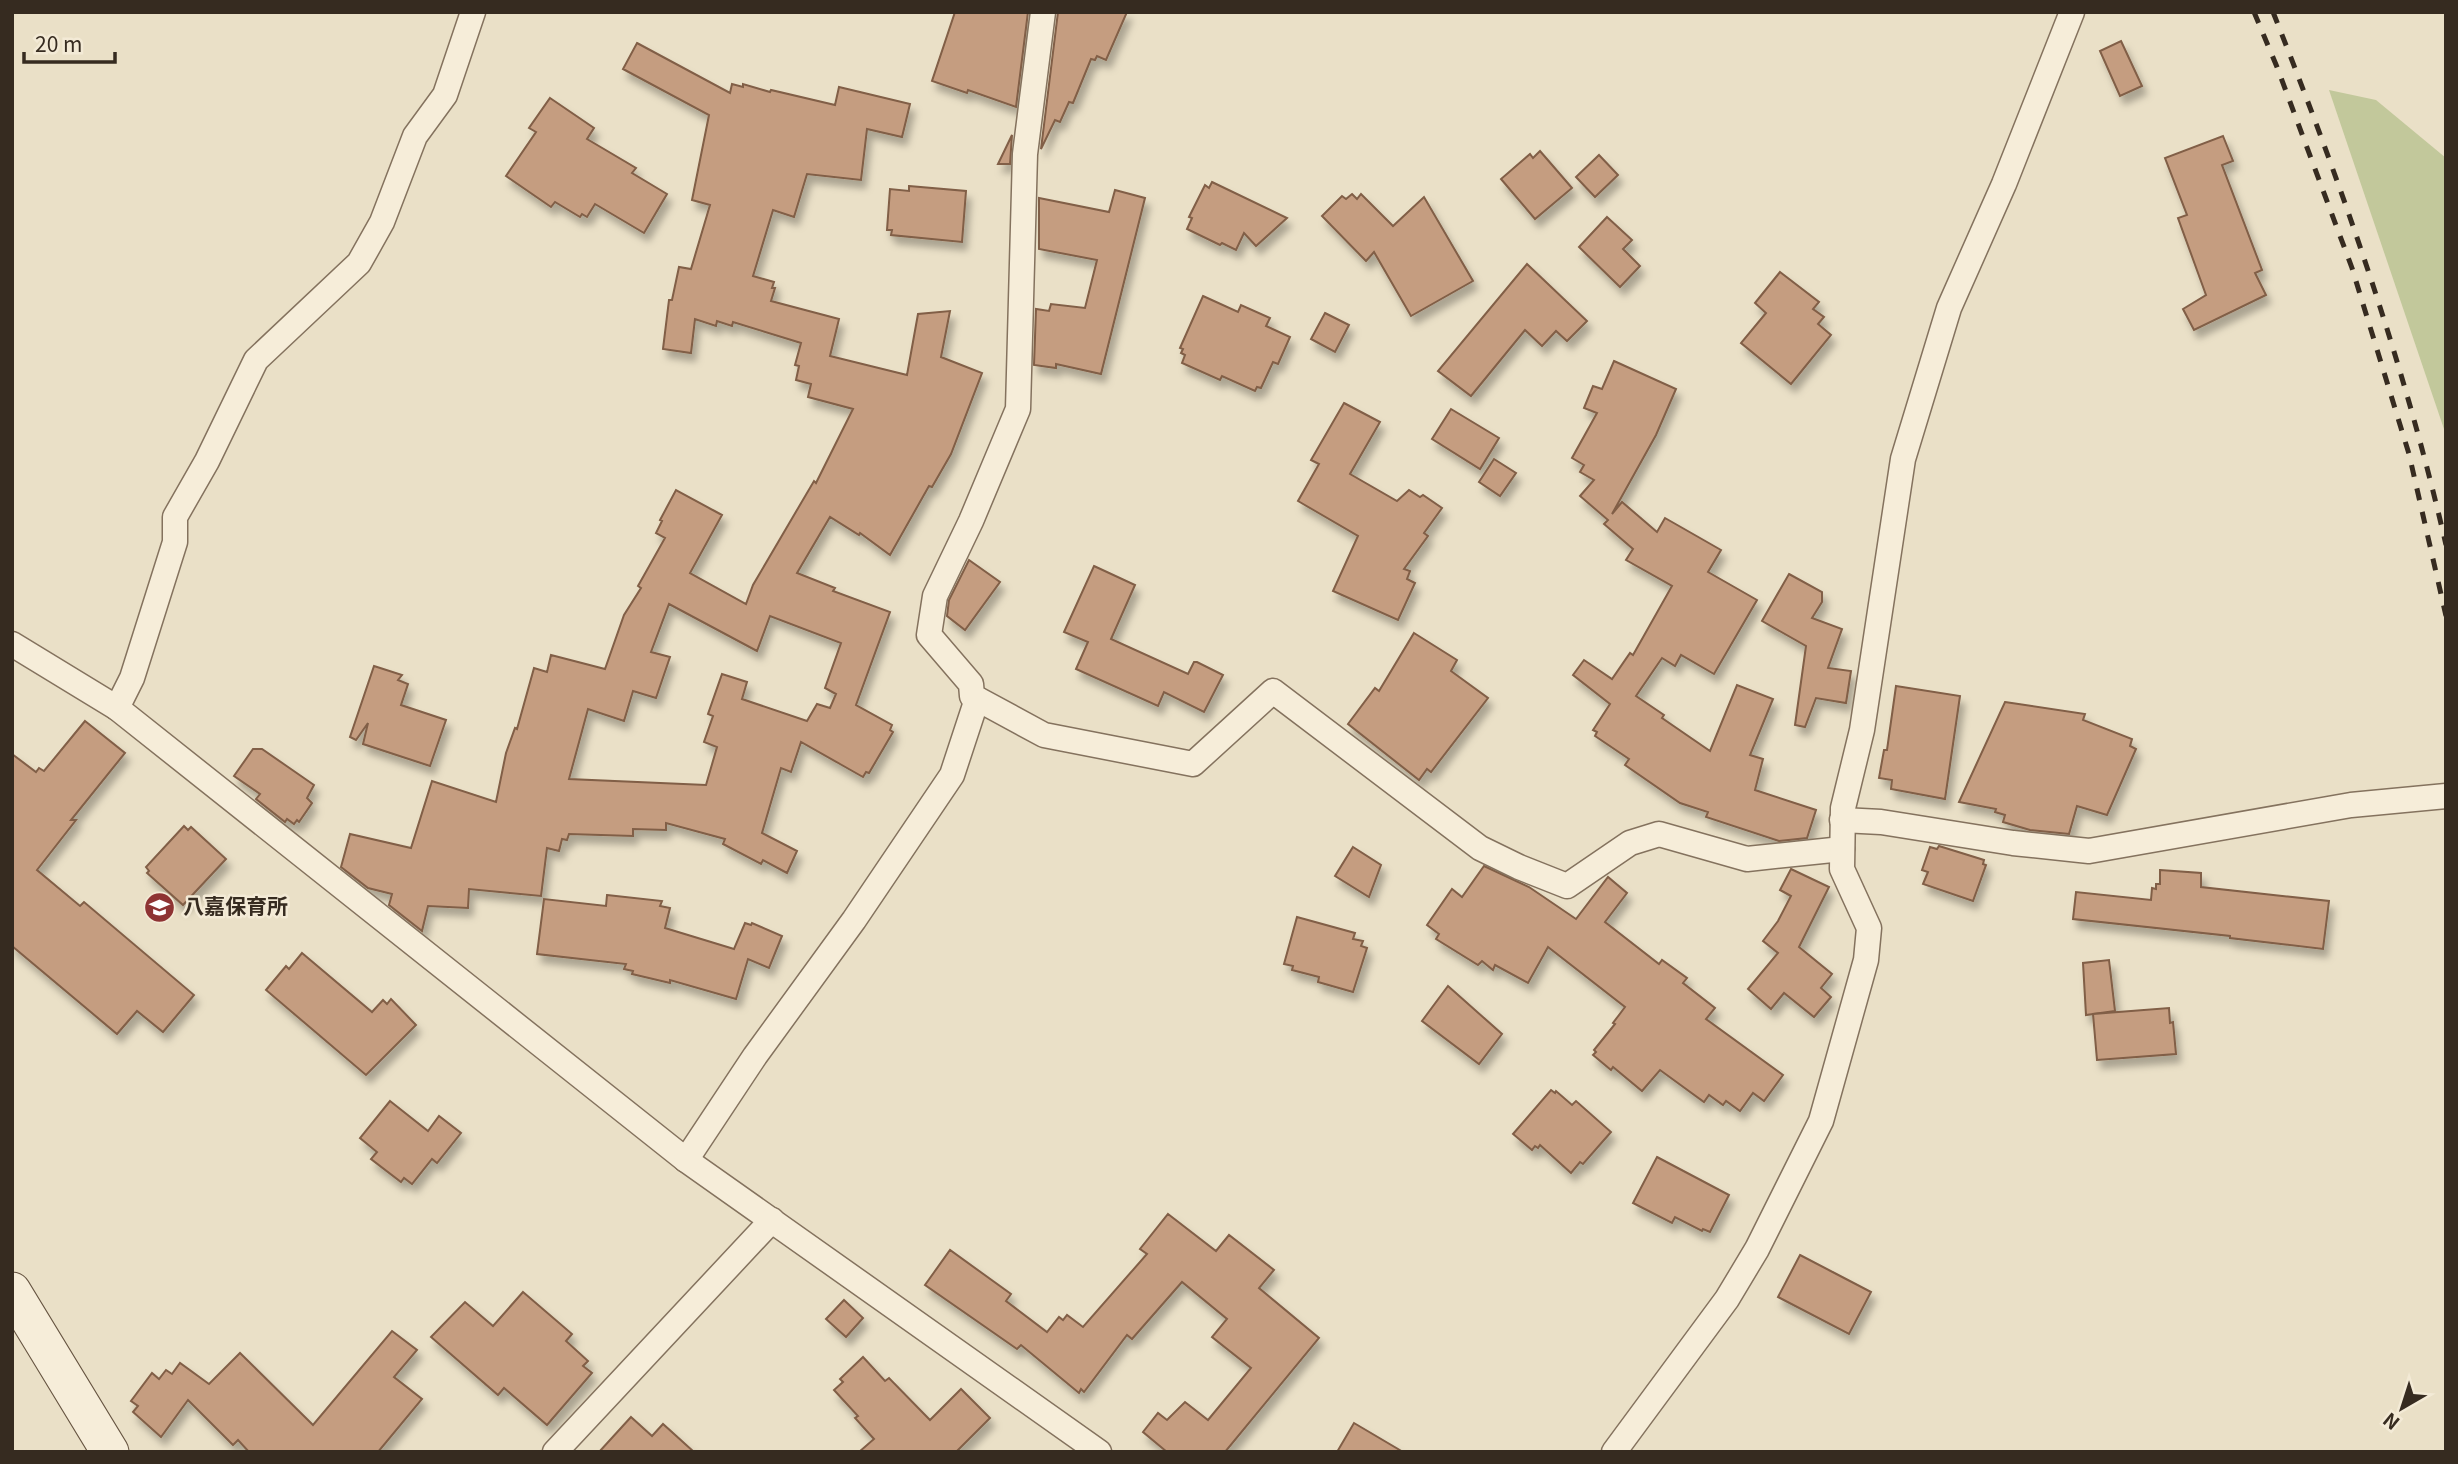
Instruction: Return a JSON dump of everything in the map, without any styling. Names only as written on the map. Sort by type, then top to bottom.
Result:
[{"type":"main road","points":[[12,1291],[110,1452]]},
{"type":"street","points":[[117,708],[132,678],[174,541],[175,517],[207,461],[256,360],[359,262],[365,253],[382,222],[415,136],[446,95],[473,12]]},
{"type":"street","points":[[1043,12],[1025,154],[1018,409],[936,596],[929,635],[971,684],[972,696],[1044,735],[1193,764],[1273,691],[1480,848],[1567,886],[1630,843],[1659,834],[1747,859],[1842,849]]},
{"type":"street","points":[[1614,1452],[1727,1298],[1757,1249],[1821,1121],[1858,995],[1867,949],[1869,928],[1842,869],[1842,820],[1862,730],[1903,459],[1949,308],[2004,184],[2072,12]]},
{"type":"street","points":[[12,644],[117,708],[685,1160],[1099,1452]]},
{"type":"street","points":[[685,1160],[755,1056],[854,920],[952,775],[977,699]]},
{"type":"street","points":[[1842,820],[1881,822],[2012,843],[2089,851],[2351,804],[2446,796]]},
{"type":"street","points":[[555,1452],[772,1220]]},
{"type":"green space","points":[[2329,90],[2376,100],[2446,158],[2446,435]]},
{"type":"building","points":[[955,12],[1028,12],[1016,107],[932,81]]},
{"type":"building","points":[[1058,12],[1127,12],[1106,60],[1097,56],[1095,60],[1091,59],[1073,103],[1069,102],[1060,122],[1055,120],[1041,149]]},
{"type":"building","points":[[2121,41],[2142,86],[2120,96],[2100,51]]},
{"type":"building","points":[[637,43],[730,93],[732,84],[743,87],[743,84],[835,105],[839,87],[910,104],[902,137],[867,129],[861,180],[807,174],[794,217],[773,210],[753,276],[774,282],[771,301],[839,319],[830,356],[907,375],[918,314],[950,311],[941,357],[982,373],[951,454],[932,487],[929,486],[890,555],[860,533],[859,535],[830,517],[797,573],[835,588],[833,591],[890,612],[856,705],[892,725],[890,730],[893,732],[869,773],[866,772],[863,777],[801,742],[791,772],[781,768],[762,833],[797,851],[787,873],[763,860],[761,864],[723,844],[725,839],[666,823],[666,830],[633,829],[633,836],[569,834],[567,840],[562,839],[559,851],[547,848],[541,896],[469,889],[468,908],[428,906],[422,931],[389,905],[392,894],[368,888],[341,867],[350,834],[411,848],[432,781],[496,802],[506,753],[515,728],[517,729],[534,668],[547,672],[551,655],[605,669],[624,615],[641,588],[638,586],[665,538],[656,533],[676,490],[722,515],[690,573],[746,604],[753,585],[814,481],[816,483],[853,409],[808,397],[811,384],[796,380],[799,366],[795,365],[801,343],[733,322],[732,326],[717,321],[716,326],[695,319],[691,353],[663,349],[669,300],[672,300],[679,267],[691,269],[710,205],[692,200],[709,115],[623,69]],"holes":[[[669,604],[757,651],[770,616],[841,643],[825,688],[836,694],[830,708],[817,704],[807,721],[742,699],[747,682],[722,674],[708,714],[713,716],[704,742],[717,747],[706,785],[569,779],[588,709],[624,721],[633,691],[656,698],[670,657],[651,652]]]},
{"type":"building","points":[[550,98],[594,128],[587,139],[636,168],[632,173],[667,194],[644,233],[595,204],[587,217],[582,214],[580,217],[555,202],[551,207],[506,176],[536,132],[529,128]]},
{"type":"building","points":[[1012,135],[1010,164],[998,164]]},
{"type":"building","points":[[2223,136],[2233,161],[2222,165],[2262,270],[2255,273],[2266,295],[2194,330],[2183,309],[2206,295],[2178,218],[2187,215],[2165,158]]},
{"type":"building","points":[[1540,151],[1572,188],[1535,219],[1501,179],[1530,154],[1533,158]]},
{"type":"building","points":[[1599,155],[1618,175],[1595,197],[1576,177]]},
{"type":"building","points":[[1212,182],[1287,218],[1256,246],[1244,233],[1236,250],[1222,243],[1220,245],[1187,229],[1192,218],[1189,217],[1205,185],[1209,188]]},
{"type":"building","points":[[909,186],[966,191],[962,242],[891,235],[892,230],[887,230],[890,189],[909,191]]},
{"type":"building","points":[[1115,190],[1145,198],[1101,374],[1056,364],[1056,368],[1034,365],[1036,309],[1049,311],[1051,304],[1085,308],[1097,260],[1039,249],[1039,198],[1109,212]]},
{"type":"building","points":[[1352,194],[1357,199],[1361,194],[1393,226],[1424,197],[1473,281],[1411,316],[1374,252],[1366,261],[1322,216],[1342,196],[1346,199]]},
{"type":"building","points":[[1607,217],[1632,240],[1623,249],[1640,266],[1620,287],[1579,247]]},
{"type":"building","points":[[1527,264],[1587,321],[1567,341],[1556,331],[1542,346],[1525,330],[1471,396],[1438,371]]},
{"type":"building","points":[[1780,272],[1819,302],[1813,309],[1824,317],[1818,324],[1831,335],[1791,384],[1741,343],[1766,313],[1755,303]]},
{"type":"building","points":[[1203,296],[1238,312],[1241,305],[1270,318],[1266,326],[1290,337],[1278,364],[1273,362],[1261,388],[1257,387],[1255,391],[1222,376],[1220,380],[1182,363],[1185,355],[1180,348]]},
{"type":"building","points":[[1325,313],[1349,325],[1335,352],[1311,339]]},
{"type":"building","points":[[1614,361],[1676,389],[1656,435],[1612,514],[1622,502],[1657,532],[1665,518],[1721,550],[1708,572],[1757,600],[1714,674],[1681,655],[1675,666],[1662,658],[1636,696],[1664,715],[1662,718],[1710,751],[1737,685],[1773,699],[1750,755],[1763,759],[1755,790],[1816,810],[1807,838],[1779,841],[1706,817],[1708,812],[1680,803],[1625,765],[1629,759],[1595,736],[1597,732],[1593,730],[1610,704],[1573,675],[1584,660],[1612,679],[1630,653],[1633,655],[1672,586],[1626,560],[1633,549],[1604,524],[1608,520],[1580,496],[1594,480],[1580,472],[1584,465],[1572,458],[1597,413],[1584,408],[1593,386],[1602,389]]},
{"type":"building","points":[[1344,403],[1380,422],[1350,474],[1397,501],[1409,490],[1420,497],[1423,495],[1442,508],[1424,533],[1428,536],[1404,569],[1410,571],[1407,579],[1415,583],[1398,620],[1333,591],[1358,536],[1298,501],[1319,464],[1311,460]]},
{"type":"building","points":[[1451,409],[1499,438],[1480,469],[1432,439]]},
{"type":"building","points":[[1494,459],[1516,473],[1500,496],[1479,482]]},
{"type":"building","points":[[969,560],[1000,582],[965,630],[947,616],[949,600]]},
{"type":"building","points":[[1094,566],[1135,585],[1111,639],[1188,674],[1194,662],[1197,662],[1223,675],[1204,712],[1164,692],[1158,706],[1076,669],[1088,642],[1064,632]]},
{"type":"building","points":[[1789,574],[1822,592],[1822,602],[1812,618],[1842,629],[1828,668],[1851,671],[1846,703],[1816,698],[1805,727],[1795,725],[1806,646],[1762,621]]},
{"type":"building","points":[[1414,633],[1457,660],[1451,671],[1488,698],[1431,772],[1427,769],[1419,780],[1348,724],[1375,688],[1379,691]]},
{"type":"building","points":[[374,666],[402,675],[398,680],[408,684],[401,705],[446,720],[430,766],[363,744],[368,723],[356,740],[350,737]]},
{"type":"building","points":[[1896,686],[1960,696],[1945,799],[1891,789],[1892,780],[1879,778],[1884,750],[1887,750]]},
{"type":"building","points":[[2005,702],[2085,714],[2083,720],[2132,739],[2130,746],[2136,749],[2107,815],[2077,806],[2069,834],[2030,830],[2003,822],[2005,815],[1995,812],[1996,809],[1959,802]]},
{"type":"building","points":[[85,721],[125,753],[71,820],[76,820],[37,870],[80,906],[84,902],[194,995],[163,1032],[137,1011],[117,1034],[12,946],[12,754],[36,772],[39,768],[44,771]]},
{"type":"building","points":[[253,749],[262,749],[314,785],[307,798],[312,803],[299,822],[297,820],[294,824],[287,819],[285,822],[256,799],[260,794],[234,776]]},
{"type":"building","points":[[184,826],[188,830],[191,827],[226,859],[183,905],[147,873],[149,871],[146,867]]},
{"type":"building","points":[[1939,846],[1984,860],[1983,864],[1986,865],[1973,901],[1923,884],[1928,872],[1922,870],[1930,847],[1937,849]]},
{"type":"building","points":[[1353,847],[1381,865],[1369,897],[1335,876]]},
{"type":"building","points":[[1484,866],[1529,887],[1576,919],[1608,877],[1627,893],[1605,922],[1659,964],[1662,960],[1687,978],[1683,983],[1715,1008],[1706,1019],[1783,1075],[1764,1101],[1753,1093],[1740,1111],[1726,1101],[1723,1105],[1709,1095],[1704,1102],[1660,1070],[1642,1091],[1613,1067],[1611,1070],[1593,1055],[1625,1007],[1548,947],[1528,983],[1495,965],[1493,970],[1482,961],[1478,965],[1436,939],[1439,934],[1427,925],[1452,889],[1462,897]]},
{"type":"building","points":[[1791,869],[1829,887],[1799,947],[1832,974],[1821,988],[1831,997],[1814,1017],[1784,993],[1771,1009],[1748,989],[1778,953],[1763,941],[1778,921],[1791,896],[1780,890]]},
{"type":"building","points":[[2160,870],[2201,873],[2201,887],[2329,901],[2323,949],[2073,919],[2076,892],[2151,900],[2152,888],[2156,889],[2156,884],[2160,884]]},
{"type":"building","points":[[607,895],[662,901],[660,906],[670,908],[665,928],[734,949],[745,923],[752,923],[782,936],[769,968],[748,959],[736,999],[670,980],[670,983],[632,974],[633,971],[624,969],[626,964],[537,954],[544,899],[606,906]]},
{"type":"building","points":[[1297,917],[1355,933],[1353,939],[1363,941],[1361,946],[1367,948],[1353,992],[1318,982],[1319,977],[1292,970],[1293,966],[1284,964]]},
{"type":"building","points":[[302,953],[372,1012],[383,1000],[387,1004],[391,999],[416,1025],[366,1075],[266,990],[286,966],[289,969]]},
{"type":"building","points":[[2109,960],[2115,1011],[2086,1015],[2083,963]]},
{"type":"building","points":[[1448,986],[1502,1034],[1479,1064],[1422,1021]]},
{"type":"building","points":[[2169,1008],[2176,1054],[2097,1060],[2093,1014]]},
{"type":"building","points":[[1551,1090],[1572,1105],[1576,1101],[1611,1132],[1583,1164],[1580,1162],[1571,1173],[1540,1145],[1532,1150],[1513,1134]]},
{"type":"building","points":[[390,1101],[428,1131],[439,1116],[461,1133],[437,1163],[432,1159],[412,1184],[404,1178],[401,1182],[371,1159],[377,1152],[360,1138]]},
{"type":"building","points":[[1657,1157],[1729,1195],[1710,1232],[1703,1229],[1702,1231],[1675,1217],[1672,1223],[1633,1203]]},
{"type":"building","points":[[1168,1214],[1216,1251],[1229,1235],[1274,1270],[1259,1288],[1319,1338],[1225,1452],[1167,1452],[1143,1432],[1158,1413],[1167,1420],[1185,1402],[1208,1420],[1251,1368],[1212,1337],[1227,1319],[1182,1282],[1132,1339],[1127,1335],[1084,1392],[1081,1389],[1079,1393],[1021,1345],[1017,1349],[925,1285],[950,1250],[1011,1294],[1006,1301],[1047,1332],[1059,1317],[1063,1320],[1067,1315],[1083,1327],[1147,1254],[1140,1249]]},
{"type":"building","points":[[1800,1255],[1871,1292],[1849,1334],[1778,1297]]},
{"type":"building","points":[[523,1292],[572,1334],[566,1341],[588,1361],[583,1366],[592,1373],[547,1425],[504,1388],[498,1395],[431,1337],[465,1302],[493,1326]]},
{"type":"building","points":[[844,1300],[863,1318],[846,1337],[826,1319]]},
{"type":"building","points":[[392,1331],[417,1350],[394,1377],[422,1399],[378,1452],[249,1452],[238,1440],[233,1445],[188,1400],[161,1437],[133,1412],[138,1406],[131,1401],[152,1373],[159,1379],[166,1370],[172,1374],[180,1363],[209,1384],[240,1353],[313,1425]]},
{"type":"building","points":[[863,1357],[885,1381],[889,1378],[930,1420],[961,1389],[990,1418],[956,1452],[859,1452],[874,1439],[855,1418],[858,1416],[834,1390],[843,1382],[840,1379]]},
{"type":"building","points":[[631,1417],[652,1436],[663,1424],[694,1452],[599,1452]]},
{"type":"building","points":[[1354,1423],[1403,1452],[1337,1452]]},
{"type":"railway","points":[[2254,12],[2352,268],[2409,454],[2446,616]]},
{"type":"railway","points":[[2273,12],[2370,275],[2411,409],[2446,545]]},
{"type":"place","name":"八嘉保育所","points":[[160,907]]}]
